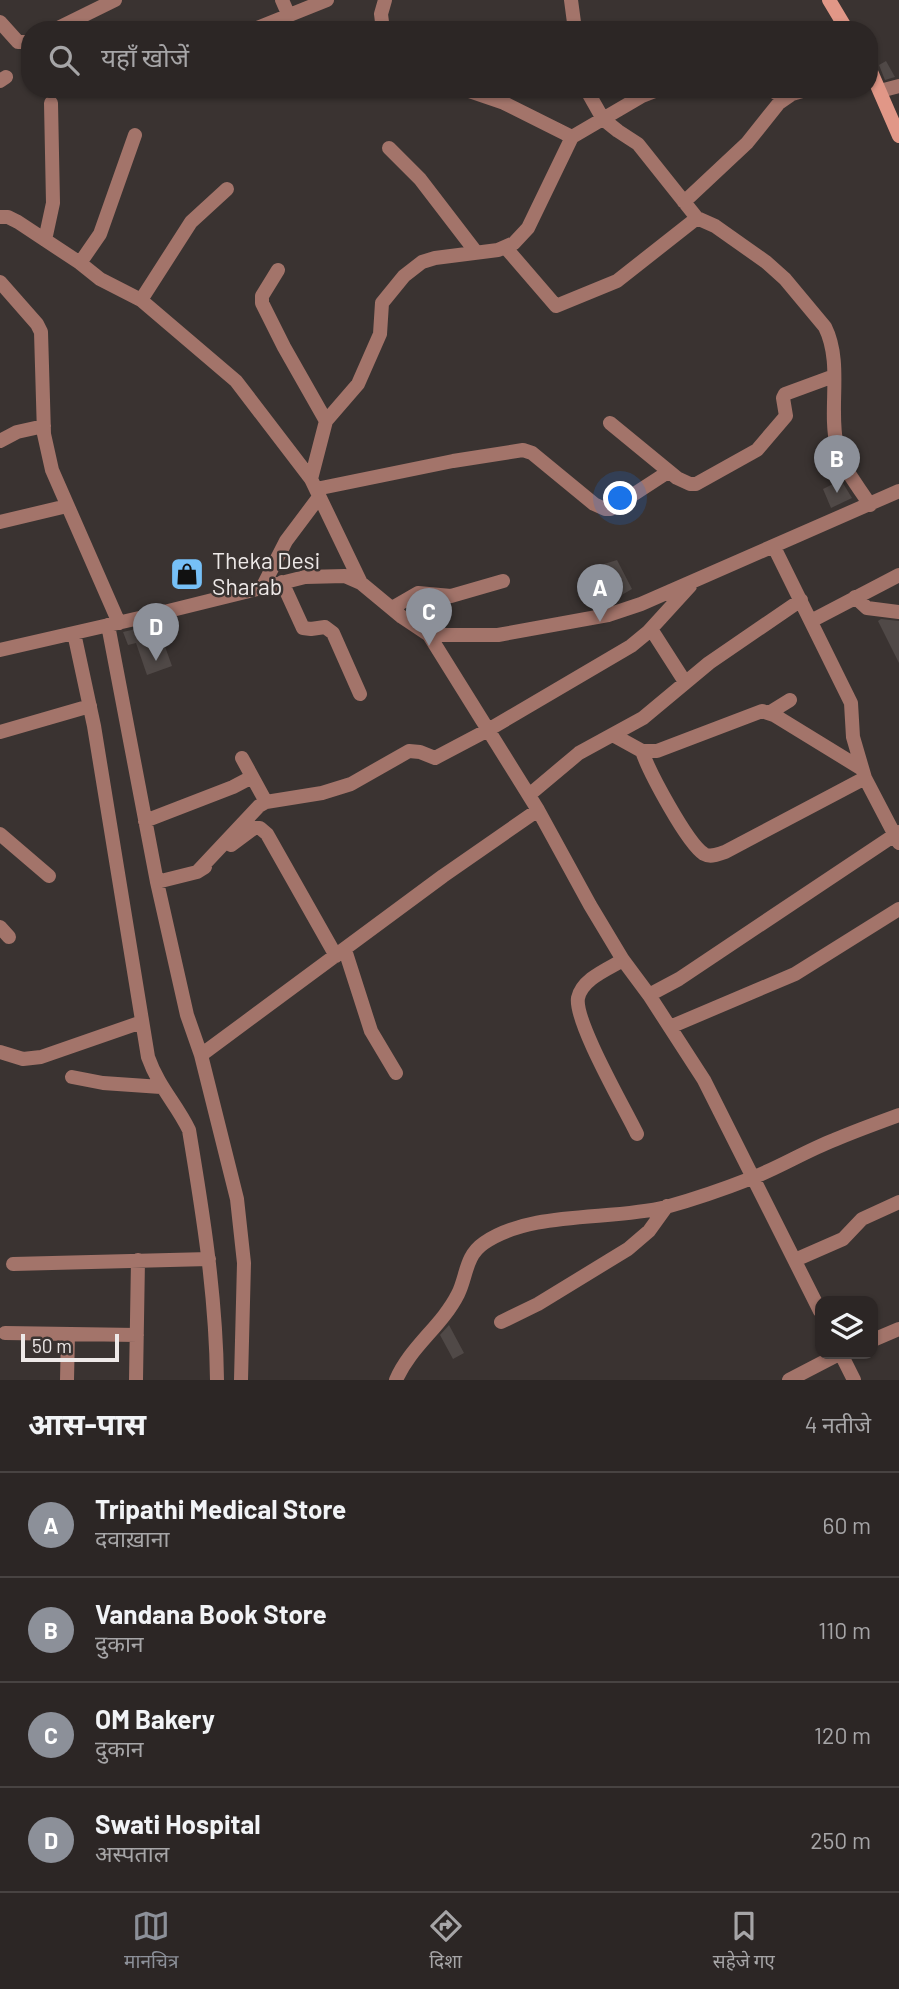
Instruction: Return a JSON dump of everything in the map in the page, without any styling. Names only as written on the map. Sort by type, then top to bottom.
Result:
[{"type":"main road","points":[[830,0],[842,21]]},
{"type":"main road","points":[[878,87],[899,136]]},
{"type":"street","points":[[75,21],[115,0]]},
{"type":"street","points":[[282,0],[289,16]]},
{"type":"street","points":[[276,21],[327,0]]},
{"type":"street","points":[[382,21],[381,14],[386,0]]},
{"type":"street","points":[[571,0],[574,21]]},
{"type":"street","points":[[0,22],[8,33],[21,42]]},
{"type":"street","points":[[880,91],[899,86]]},
{"type":"street","points":[[489,98],[572,137]]},
{"type":"street","points":[[591,98],[603,119],[638,144],[696,218],[715,226],[766,262],[785,279],[825,327],[829,336],[834,376],[838,450],[870,505]]},
{"type":"street","points":[[262,588],[315,488],[326,421],[358,384],[380,334],[382,303],[404,276],[422,262],[506,248],[521,237],[528,228],[572,137],[639,98]]},
{"type":"street","points":[[684,202],[747,143],[785,98]]},
{"type":"street","points":[[45,240],[53,203],[51,103]]},
{"type":"street","points":[[80,263],[100,234],[135,135]]},
{"type":"street","points":[[389,148],[420,179],[476,252]]},
{"type":"street","points":[[141,300],[191,222],[227,189]]},
{"type":"street","points":[[0,217],[8,216],[100,279],[141,300],[236,381],[315,488],[361,583]]},
{"type":"street","points":[[506,248],[556,306],[617,282],[696,218]]},
{"type":"street","points":[[278,270],[262,296],[262,303],[326,421]]},
{"type":"street","points":[[0,282],[41,332],[45,446],[51,470],[114,624],[157,882],[187,1015],[201,1055],[237,1199],[244,1263],[241,1380]]},
{"type":"street","points":[[610,424],[668,472],[690,484],[696,484],[749,457],[786,416],[783,398],[785,394],[834,376]]},
{"type":"street","points":[[0,441],[17,432],[44,426]]},
{"type":"street","points":[[315,488],[523,450],[532,453],[594,504],[605,509],[621,504],[668,472]]},
{"type":"street","points":[[429,635],[498,635],[582,620],[641,604],[899,491]]},
{"type":"street","points":[[0,522],[67,506]]},
{"type":"street","points":[[649,995],[678,979],[898,836],[864,773],[853,737],[851,703],[774,547]]},
{"type":"street","points":[[0,650],[282,582],[331,575],[345,576],[361,583],[429,635],[538,810],[623,960],[704,1080],[815,1301]]},
{"type":"street","points":[[811,621],[899,575]]},
{"type":"street","points":[[392,608],[418,593],[451,596],[503,581]]},
{"type":"street","points":[[282,582],[303,628],[325,626],[332,633],[360,694]]},
{"type":"street","points":[[197,872],[243,820],[266,802],[322,793],[351,784],[409,751],[435,758],[631,646],[651,629],[694,582]]},
{"type":"street","points":[[855,597],[867,608],[899,612]]},
{"type":"street","points":[[529,795],[570,759],[643,718],[709,663],[801,600]]},
{"type":"street","points":[[651,629],[685,682]]},
{"type":"street","points":[[74,633],[90,706],[148,1057],[161,1087],[189,1130],[217,1326],[217,1380]]},
{"type":"street","points":[[769,713],[790,700]]},
{"type":"street","points":[[0,732],[90,706]]},
{"type":"street","points":[[613,734],[642,751],[657,751],[762,711],[864,773]]},
{"type":"street","points":[[642,751],[652,777],[680,823],[702,852],[713,856],[725,852],[864,773]]},
{"type":"street","points":[[242,758],[266,802]]},
{"type":"street","points":[[145,821],[252,777]]},
{"type":"street","points":[[201,1055],[538,810]]},
{"type":"street","points":[[157,882],[197,872],[247,831],[260,828],[272,841],[340,953],[371,1031],[396,1073]]},
{"type":"street","points":[[0,834],[49,876]]},
{"type":"street","points":[[670,1027],[795,974],[899,909]]},
{"type":"street","points":[[623,960],[588,982],[578,999],[578,1009],[589,1038],[637,1134]]},
{"type":"street","points":[[0,1052],[23,1059],[41,1057],[142,1022]]},
{"type":"street","points":[[72,1077],[103,1083],[161,1087]]},
{"type":"street","points":[[396,1380],[409,1356],[458,1295],[470,1257],[483,1244],[494,1238],[530,1226],[667,1206],[753,1178],[833,1140],[899,1115]]},
{"type":"street","points":[[795,1260],[843,1239],[862,1219],[899,1202]]},
{"type":"street","points":[[501,1322],[537,1304],[628,1248],[649,1231],[667,1206]]},
{"type":"street","points":[[13,1264],[209,1259]]},
{"type":"street","points":[[136,1380],[138,1260]]},
{"type":"street","points":[[878,1338],[899,1329]]},
{"type":"street","points":[[5,1333],[137,1335]]},
{"type":"street","points":[[67,1380],[68,1334]]},
{"type":"street","points":[[789,1380],[830,1359]]},
{"type":"street","points":[[843,1359],[855,1380]]},
{"type":"building","points":[[886,61],[895,77],[885,80],[879,65]]},
{"type":"building","points":[[841,480],[852,498],[831,508],[823,489]]},
{"type":"building","points":[[617,560],[632,589],[620,596],[604,564]]},
{"type":"building","points":[[878,621],[899,621],[899,663]]},
{"type":"building","points":[[158,627],[172,666],[147,675],[136,643],[128,645],[123,632],[140,628],[141,632]]},
{"type":"building","points":[[449,1325],[464,1353],[453,1359],[440,1335]]},
{"type":"place","name":"Vandana Book Store","points":[[837,493]]},
{"type":"place","name":"Theka Desi Sharab","points":[[187,574]]},
{"type":"place","name":"Tripathi Medical Store","points":[[600,622]]},
{"type":"place","name":"OM Bakery","points":[[429,646]]},
{"type":"place","name":"Swati Hospital","points":[[156,661]]}]
